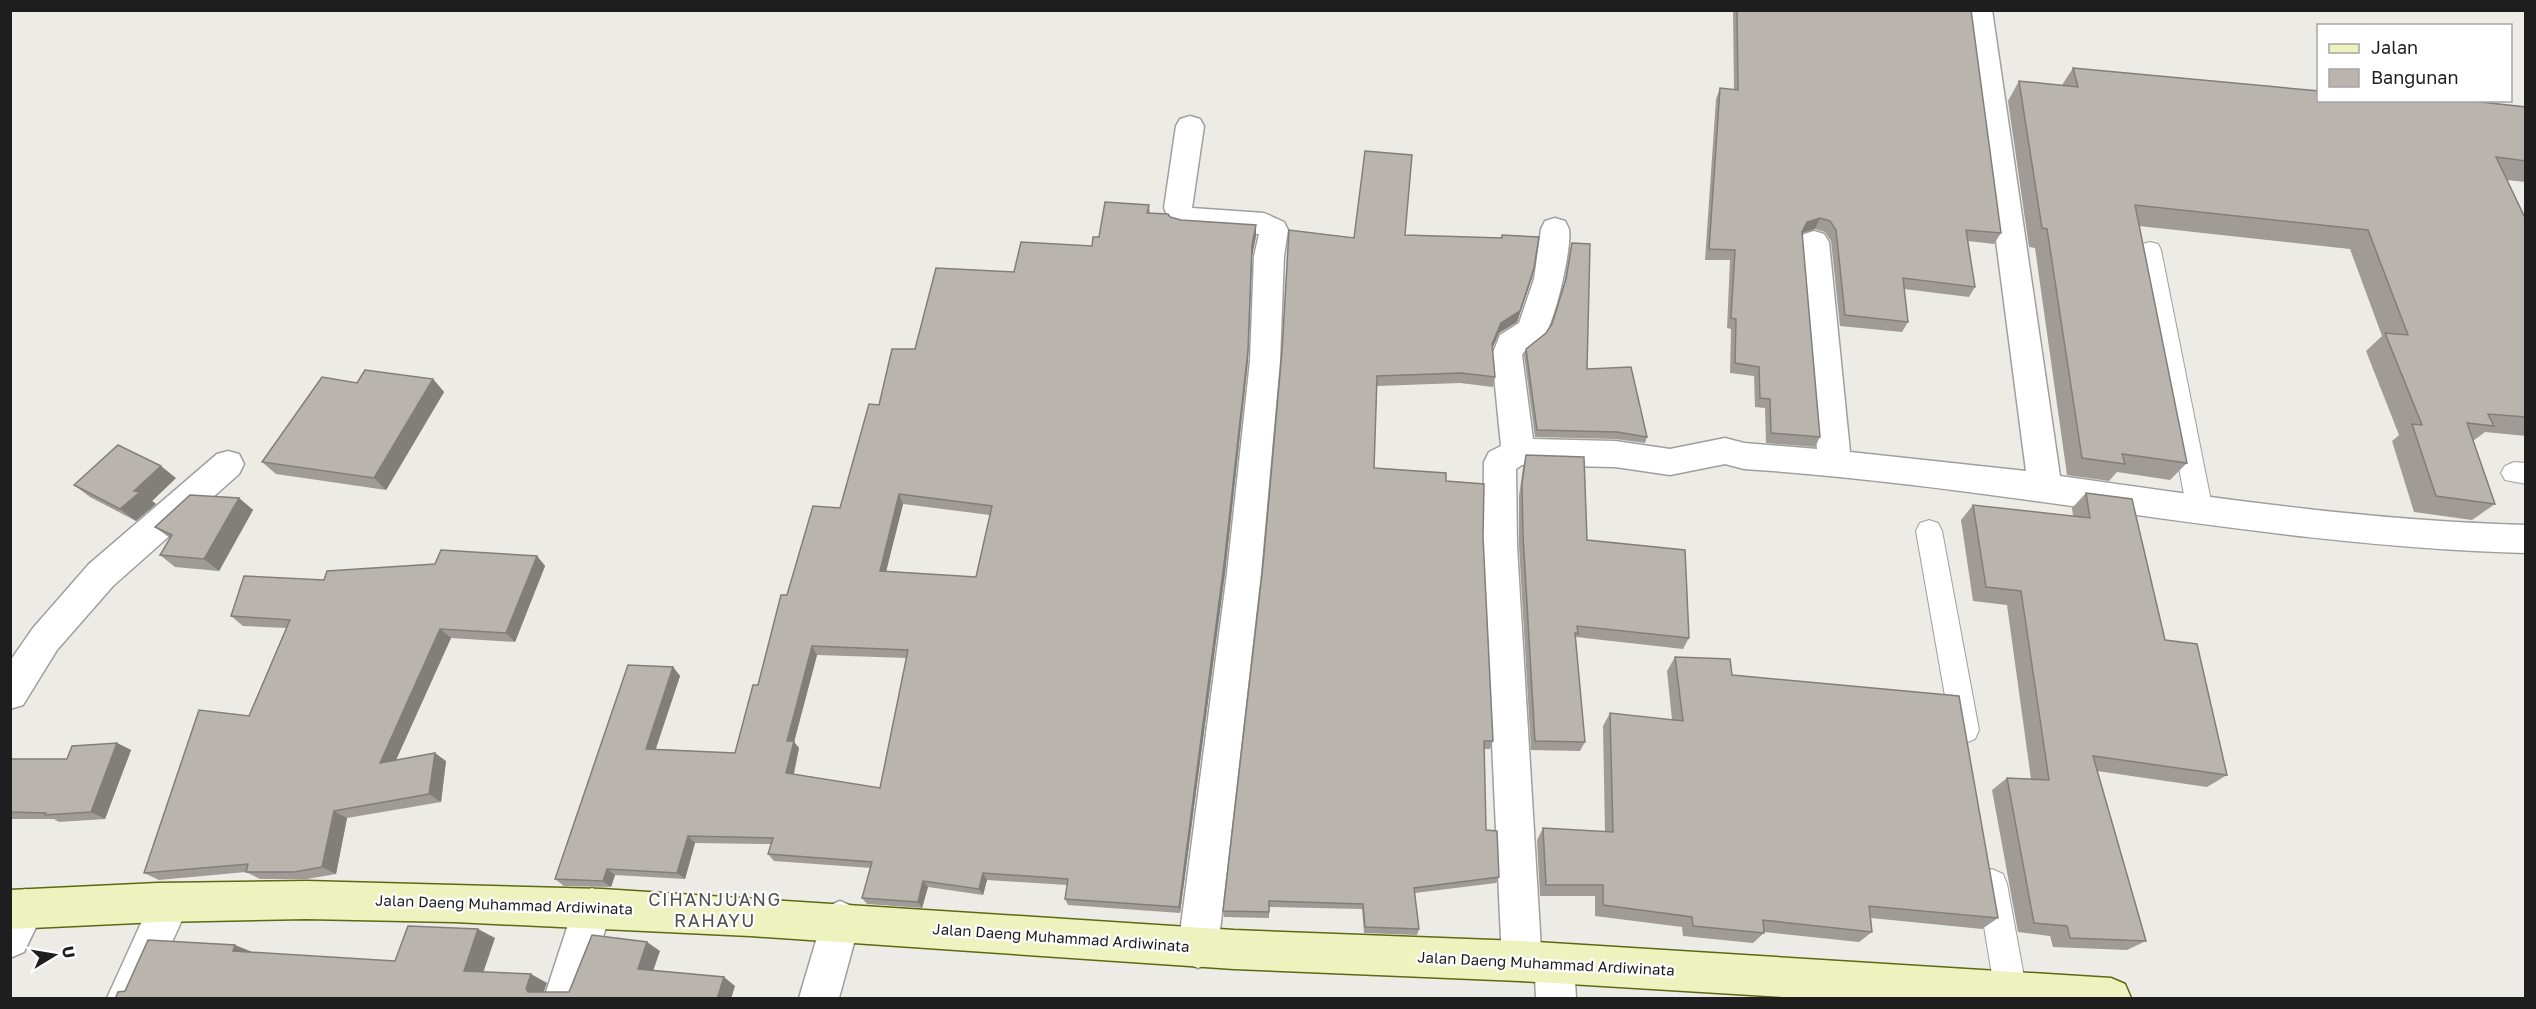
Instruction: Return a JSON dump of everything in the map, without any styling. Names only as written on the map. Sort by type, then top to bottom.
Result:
[{"type":"main road","name":"Jalan Daeng Muhammad Ardiwinata","points":[[15,919],[171,902],[338,900],[592,908],[840,921],[1544,974],[2111,999]]},
{"type":"street","points":[[1979,10],[2045,488]]},
{"type":"street","points":[[1190,126],[1178,208],[1182,218],[1264,224],[1274,230],[1269,256],[1265,361],[1244,573],[1198,948]]},
{"type":"street","points":[[1518,452],[1507,355],[1511,344],[1532,330],[1548,279],[1555,230]]},
{"type":"street","points":[[1814,243],[1835,464]]},
{"type":"street","points":[[1544,974],[1500,546],[1500,462],[1518,452],[1615,454],[1670,462],[1725,451],[1744,456],[2045,488],[2260,520],[2418,536],[2526,539]]},
{"type":"street","points":[[10,693],[45,639],[101,575],[228,464]]},
{"type":"street","points":[[127,999],[171,902]]},
{"type":"street","points":[[564,999],[592,908]]},
{"type":"street","points":[[819,999],[840,921]]},
{"type":"lane","points":[[2150,250],[2200,511]]},
{"type":"lane","points":[[1929,531],[1968,750]]},
{"type":"lane","points":[[1987,854],[2011,993]]},
{"type":"building","points":[[1737,10],[1971,10],[2001,233],[1966,230],[1975,287],[1903,278],[1908,322],[1845,315],[1836,230],[1830,221],[1820,218],[1807,222],[1802,232],[1820,437],[1771,433],[1770,399],[1760,398],[1759,367],[1735,363],[1736,319],[1731,318],[1735,250],[1709,249],[1720,88],[1738,90]]},
{"type":"building","points":[[2073,68],[2317,91],[2317,102],[2480,102],[2526,107],[2526,161],[2496,157],[2526,220],[2526,417],[2488,414],[2494,426],[2467,423],[2495,504],[2436,496],[2412,424],[2422,425],[2385,333],[2408,335],[2368,230],[2135,205],[2187,463],[2122,454],[2125,464],[2082,458],[2047,229],[2042,228],[2019,81],[2078,87]]},
{"type":"building","points":[[1365,151],[1412,155],[1405,235],[1539,237],[1534,268],[1520,311],[1501,323],[1492,344],[1495,377],[1461,373],[1377,376],[1374,468],[1446,473],[1446,481],[1484,484],[1483,537],[1493,741],[1484,741],[1486,830],[1497,831],[1499,877],[1414,888],[1419,929],[1365,927],[1363,904],[1269,901],[1269,912],[1223,911],[1263,565],[1282,351],[1289,230],[1354,238]]},
{"type":"building","points":[[1105,202],[1149,205],[1147,213],[1168,214],[1170,217],[1181,220],[1256,225],[1252,245],[1248,350],[1224,564],[1179,907],[1065,899],[1068,879],[983,873],[979,889],[923,881],[918,902],[862,898],[872,862],[768,854],[773,838],[688,836],[677,873],[607,869],[603,881],[555,879],[628,665],[673,667],[646,749],[735,753],[753,685],[758,685],[781,595],[787,595],[813,506],[840,508],[869,404],[879,405],[892,349],[915,349],[936,268],[1014,272],[1021,242],[1092,246],[1093,237],[1099,237]],"holes":[[[899,494],[992,506],[976,577],[880,571]],[[812,646],[908,650],[880,788],[786,773],[794,741],[787,741]]]},
{"type":"building","points":[[1572,243],[1590,244],[1587,369],[1631,367],[1647,437],[1617,432],[1537,430],[1526,349],[1546,333],[1552,324],[1566,279]]},
{"type":"building","points":[[365,370],[433,379],[374,478],[262,462],[322,377],[357,383]]},
{"type":"building","points":[[118,445],[161,466],[134,491],[140,492],[120,509],[74,485]]},
{"type":"building","points":[[1526,455],[1584,457],[1587,540],[1685,550],[1689,638],[1577,626],[1578,634],[1575,633],[1585,742],[1535,741],[1523,535],[1522,484]]},
{"type":"building","points":[[2086,493],[2132,499],[2165,640],[2197,644],[2227,775],[2093,756],[2146,941],[2070,938],[2067,926],[2034,923],[2007,778],[2049,780],[2021,591],[1986,587],[1973,505],[2090,518]]},
{"type":"building","points":[[190,495],[239,498],[204,559],[160,555],[172,535],[155,527]]},
{"type":"building","points":[[441,550],[537,556],[506,633],[440,629],[380,763],[435,753],[429,794],[334,811],[322,867],[294,872],[246,872],[248,864],[144,873],[199,710],[249,716],[290,620],[231,616],[244,576],[324,580],[327,571],[435,564]]},
{"type":"building","points":[[1675,657],[1730,659],[1732,675],[1959,696],[1998,918],[1869,906],[1872,932],[1763,920],[1764,933],[1693,926],[1692,917],[1603,905],[1603,885],[1546,885],[1543,828],[1613,832],[1610,713],[1683,721]]},
{"type":"building","points":[[117,743],[91,812],[45,815],[46,813],[10,812],[10,759],[67,759],[72,746]]},
{"type":"building","points":[[408,926],[478,929],[464,971],[531,974],[526,989],[528,992],[569,992],[592,935],[647,942],[638,969],[724,977],[717,999],[115,999],[118,992],[125,991],[148,940],[235,945],[233,951],[395,961]]},
{"type":"district","name":"CIHANJUANG RAHAYU","points":[[715,910]]}]
